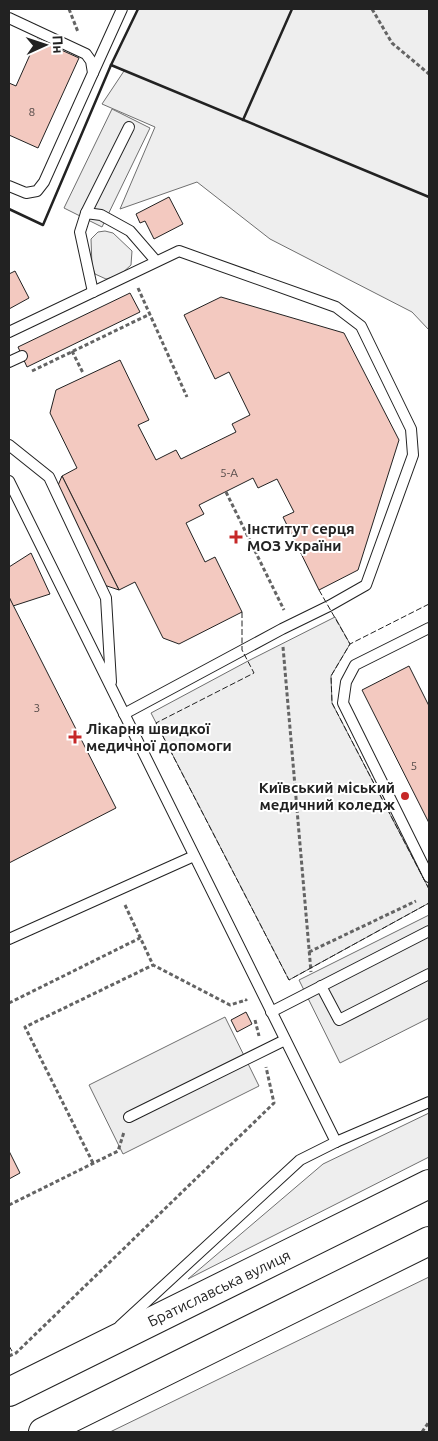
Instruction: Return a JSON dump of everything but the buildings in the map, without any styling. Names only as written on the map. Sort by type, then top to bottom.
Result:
[{"type":"main road","name":"Братиславська вулиця","points":[[9,1392],[429,1184]]},
{"type":"main road","points":[[44,1432],[429,1241]]},
{"type":"lane","points":[[9,186],[26,193],[37,191],[44,182],[122,9]]},
{"type":"lane","points":[[9,18],[86,54],[91,61],[93,73]]},
{"type":"lane","points":[[93,292],[80,232],[86,213],[129,127]]},
{"type":"lane","points":[[86,213],[101,215],[130,231],[156,261]]},
{"type":"lane","points":[[9,332],[179,250],[336,307],[361,326],[411,429],[413,455],[366,585],[124,714]]},
{"type":"lane","points":[[9,362],[22,356]]},
{"type":"lane","points":[[9,445],[50,477],[106,598],[111,688]]},
{"type":"lane","points":[[9,481],[336,1142]]},
{"type":"lane","points":[[429,628],[355,665],[346,682],[343,703],[429,877]]},
{"type":"lane","points":[[9,939],[194,856]]},
{"type":"lane","points":[[270,1008],[321,986],[429,931]]},
{"type":"lane","points":[[321,986],[339,1020],[429,974]]},
{"type":"lane","points":[[129,1117],[285,1040]]},
{"type":"lane","points":[[93,1351],[300,1160],[336,1142],[429,1102]]},
{"type":"path","points":[[372,9],[392,44],[429,74]]},
{"type":"path","points":[[132,273],[187,398]]},
{"type":"path","points":[[25,374],[150,314]]},
{"type":"path","points":[[72,351],[82,372]]},
{"type":"path","points":[[226,492],[286,627],[284,674],[311,978]]},
{"type":"path","points":[[9,1356],[16,1353],[274,1103],[253,1013],[246,1000],[230,1004],[152,965],[119,889]]},
{"type":"path","points":[[309,952],[416,901]]},
{"type":"path","points":[[9,1003],[140,938]]},
{"type":"path","points":[[93,1163],[25,1027],[152,965]]},
{"type":"path","points":[[253,1013],[270,1008]]},
{"type":"path","points":[[9,1204],[118,1151],[129,1117]]},
{"type":"path","points":[[422,1432],[429,1422]]},
{"type":"shaded area","points":[[138,9],[429,9],[429,330],[412,312],[270,239],[197,182],[120,209],[155,127],[102,104],[124,71],[111,65]]},
{"type":"shaded area","points":[[112,109],[150,128],[102,227],[64,208]]},
{"type":"shaded area","points":[[98,232],[113,233],[132,251],[131,265],[120,275],[106,279],[95,274],[92,266],[91,239]]},
{"type":"shaded area","points":[[335,617],[350,644],[331,676],[332,703],[429,889],[429,903],[289,980],[151,713]]},
{"type":"shaded area","points":[[429,915],[429,1018],[340,1063],[299,980]]},
{"type":"shaded area","points":[[225,1017],[259,1086],[123,1154],[89,1085]]},
{"type":"shaded area","points":[[429,1113],[429,1157],[188,1279],[323,1164]]},
{"type":"shaded area","points":[[429,1277],[429,1432],[110,1432]]},
{"type":"fence","points":[[319,590],[350,644]]},
{"type":"fence","points":[[429,604],[350,644],[331,676],[332,703],[429,889]]},
{"type":"fence","points":[[242,612],[242,650],[254,673],[156,723],[289,980],[429,903]]},
{"type":"fence","points":[[9,1346],[12,1351],[9,1353]]},
{"type":"wall","points":[[9,209],[43,225],[111,65],[138,9]]},
{"type":"wall","points":[[243,120],[292,9]]},
{"type":"wall","points":[[111,65],[429,197]]},
{"type":"place","name":"Інститут серця МОЗ України","points":[[236,537]]},
{"type":"place","name":"Лікарня швидкої медичної допомоги","points":[[75,737]]},
{"type":"place","name":"Київський міський медичний коледж","points":[[405,796]]}]
